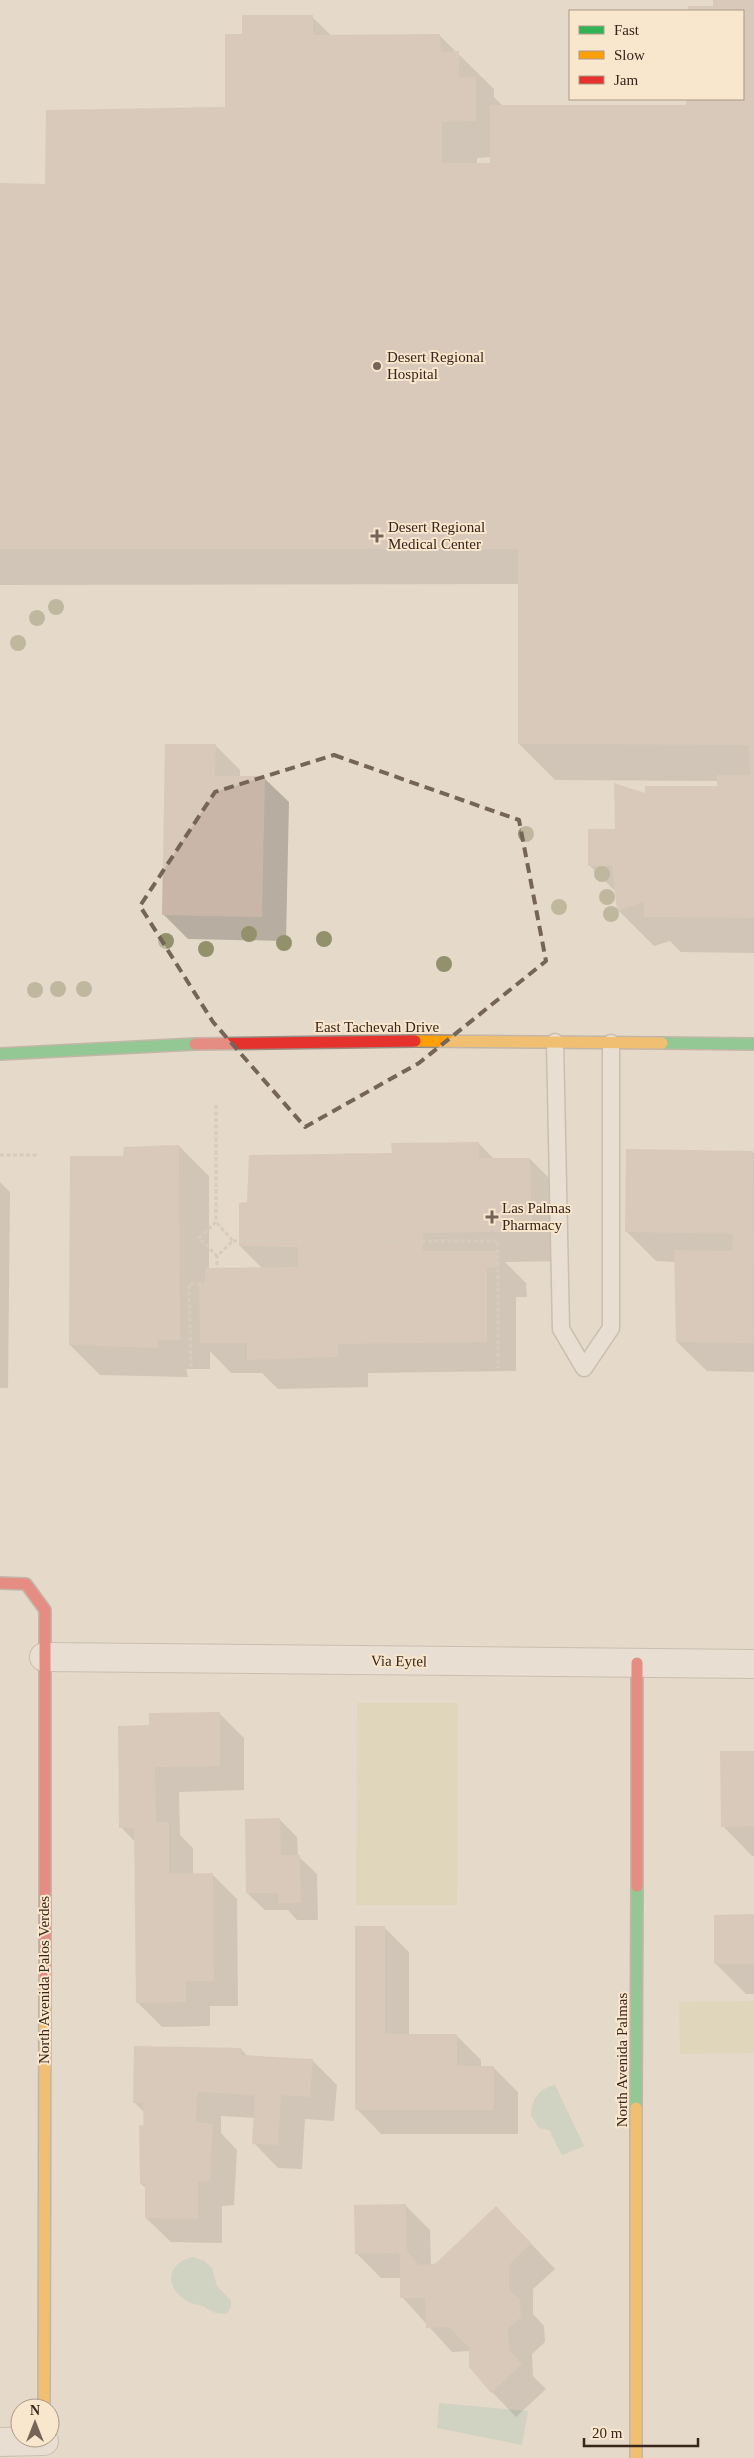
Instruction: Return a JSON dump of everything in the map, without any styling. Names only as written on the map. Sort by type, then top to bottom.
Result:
[{"type":"street","name":"East Tachevah Drive","points":[[0,1054],[46,1054],[218,1042],[754,1044]]},
{"type":"street","name":"North Avenida Palos Verdes","points":[[0,1583],[26,1584],[46,1610],[44,1657],[44,2398]]},
{"type":"street","name":"Via Eytel","points":[[44,1657],[754,1664]]},
{"type":"street","name":"North Avenida Palmas","points":[[636,2458],[637,1663]]},
{"type":"lane","points":[[555,1042],[561,1330],[584,1368],[611,1328],[611,1042]]},
{"type":"path","points":[[216,1106],[216,1222],[234,1241]]},
{"type":"path","points":[[0,1155],[36,1155]]},
{"type":"path","points":[[191,1367],[189,1284],[217,1284],[217,1256],[199,1238],[216,1222]]},
{"type":"path","points":[[217,1256],[234,1241],[498,1241],[498,1368]]},
{"type":"highlighted area","points":[[334,755],[519,820],[546,961],[419,1063],[305,1127],[213,1022],[140,906],[215,792]]},
{"type":"shaded area","points":[[357,1703],[458,1703],[457,1905],[356,1905]]},
{"type":"shaded area","points":[[754,2001],[754,2053],[680,2054],[679,2002]]},
{"type":"shaded area","points":[[555,2085],[584,2146],[562,2155],[549,2130],[539,2128],[531,2115],[537,2095]]},
{"type":"shaded area","points":[[193,2257],[204,2261],[212,2268],[217,2286],[231,2301],[231,2307],[227,2313],[217,2313],[189,2302],[174,2289],[171,2276],[173,2270],[177,2264]]},
{"type":"shaded area","points":[[439,2403],[528,2411],[522,2445],[437,2428]]},
{"type":"building","name":"Desert Regional Hospital","points":[[713,0],[754,0],[754,918],[644,917],[644,902],[617,911],[612,866],[588,866],[588,829],[615,829],[614,783],[645,793],[645,786],[717,786],[717,775],[750,775],[749,745],[518,744],[518,549],[0,549],[0,183],[45,184],[46,110],[225,107],[225,34],[242,34],[242,15],[313,15],[313,35],[440,34],[441,52],[459,51],[459,78],[476,77],[476,121],[442,122],[442,163],[490,163],[490,105],[686,105],[686,100],[744,100],[744,10],[688,10],[688,6],[713,6]]},
{"type":"building","points":[[165,744],[216,744],[215,776],[265,776],[262,917],[162,915]]},
{"type":"building","points":[[479,1142],[479,1158],[530,1158],[532,1231],[423,1233],[423,1251],[497,1251],[498,1267],[487,1268],[487,1342],[338,1344],[338,1357],[247,1360],[247,1343],[200,1343],[199,1284],[205,1283],[205,1268],[298,1267],[298,1247],[239,1246],[239,1203],[247,1202],[249,1155],[392,1153],[391,1143]]},
{"type":"building","points":[[179,1145],[180,1340],[157,1340],[158,1348],[69,1345],[70,1156],[123,1156],[124,1147]]},
{"type":"building","points":[[626,1149],[753,1151],[754,1343],[676,1342],[674,1250],[732,1251],[733,1234],[625,1232]]},
{"type":"building","points":[[220,1712],[220,1766],[155,1767],[156,1822],[169,1822],[169,1874],[213,1873],[214,1981],[186,1981],[186,2002],[136,2003],[134,1828],[119,1828],[118,1726],[149,1725],[149,1713]]},
{"type":"building","points":[[720,1751],[754,1751],[754,1826],[721,1827]]},
{"type":"building","points":[[280,1818],[281,1855],[300,1855],[301,1903],[278,1903],[278,1893],[246,1893],[245,1819]]},
{"type":"building","points":[[754,1914],[754,1964],[714,1964],[714,1915]]},
{"type":"building","points":[[355,1926],[385,1926],[385,2034],[457,2034],[457,2066],[494,2066],[494,2110],[355,2110]]},
{"type":"building","points":[[134,2046],[241,2048],[241,2055],[313,2059],[310,2097],[281,2095],[278,2145],[252,2144],[255,2095],[197,2092],[196,2122],[213,2124],[210,2181],[198,2182],[198,2219],[145,2218],[145,2183],[140,2184],[139,2125],[144,2126],[143,2102],[133,2103]]},
{"type":"building","points":[[406,2204],[407,2251],[419,2265],[435,2264],[496,2206],[531,2243],[509,2265],[509,2289],[520,2300],[521,2317],[508,2329],[509,2350],[522,2364],[491,2393],[469,2367],[469,2348],[449,2327],[426,2328],[425,2298],[400,2298],[400,2256],[398,2253],[355,2254],[354,2205]]},
{"type":"traffic: fast","points":[[662,1043],[754,1044]]},
{"type":"traffic: fast","points":[[0,1054],[195,1044]]},
{"type":"traffic: fast","points":[[636,2108],[637,1886]]},
{"type":"traffic: slow","points":[[415,1041],[662,1043]]},
{"type":"traffic: slow","points":[[44,2398],[45,1975]]},
{"type":"traffic: slow","points":[[636,2108],[636,2458]]},
{"type":"traffic: jam","points":[[195,1044],[415,1041]]},
{"type":"traffic: jam","points":[[0,1583],[26,1584],[45,1610],[45,1975]]},
{"type":"traffic: jam","points":[[637,1663],[637,1886]]},
{"type":"place","name":"Desert Regional Hospital","points":[[377,366]]},
{"type":"place","name":"Desert Regional Medical Center","points":[[377,536]]},
{"type":"place","name":"Las Palmas Pharmacy","points":[[492,1217]]}]
